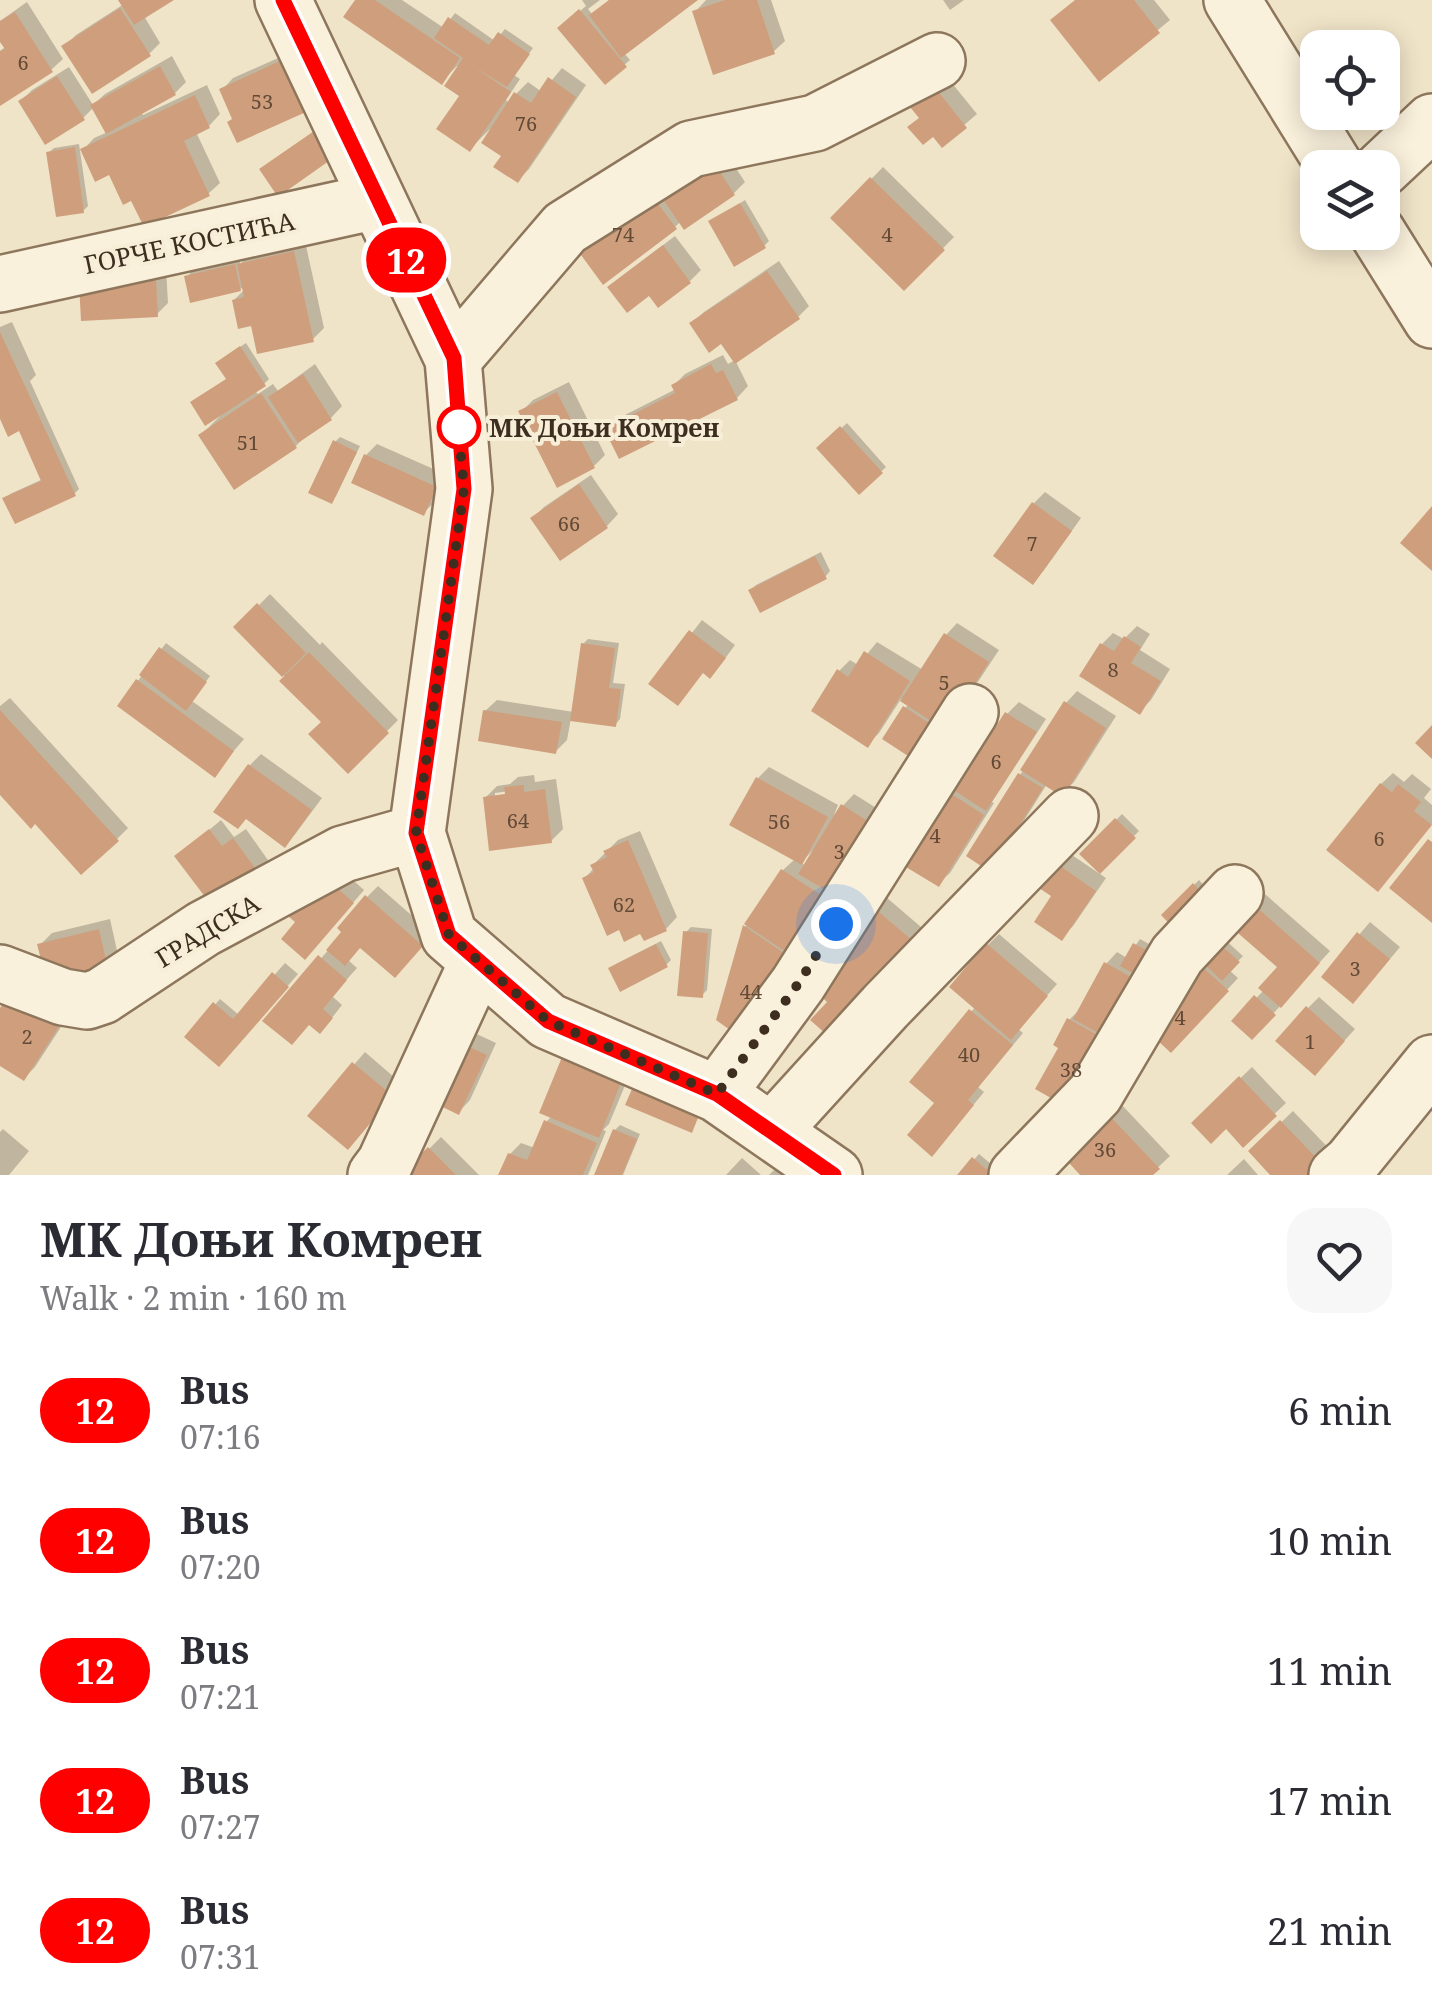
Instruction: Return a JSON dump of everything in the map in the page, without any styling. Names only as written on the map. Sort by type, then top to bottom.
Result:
[{"type":"street","points":[[1232,0],[1325,150]]},
{"type":"street","points":[[289,3],[377,201],[454,358],[464,489],[416,833],[449,935],[548,1021],[717,1094],[834,1175]]},
{"type":"street","points":[[454,358],[566,228],[692,149],[815,123],[937,61]]},
{"type":"street","points":[[1400,151],[1432,122]]},
{"type":"street","name":"ГОРЧЕ КОСТИЋА","points":[[0,284],[377,201]]},
{"type":"street","points":[[1388,250],[1432,320]]},
{"type":"street","points":[[717,1094],[798,984],[970,712]]},
{"type":"street","points":[[772,1131],[885,1007],[1070,816]]},
{"type":"street","name":"ГРАДСКА","points":[[0,972],[63,997],[87,1001],[102,996],[203,929],[343,854],[416,833]]},
{"type":"street","points":[[1017,1175],[1095,1094],[1176,955],[1235,893]]},
{"type":"street","points":[[376,1175],[478,961]]},
{"type":"street","points":[[1337,1175],[1432,1063]]},
{"type":"building","points":[[118,0],[174,0],[134,25]]},
{"type":"building","points":[[355,0],[375,0],[460,58],[442,85],[343,17]]},
{"type":"building","points":[[609,0],[698,0],[621,58],[589,15]]},
{"type":"building","points":[[725,0],[757,0],[775,54],[713,75],[692,11]]},
{"type":"building","points":[[1075,0],[1134,0],[1160,33],[1099,82],[1050,20]]},
{"type":"building","points":[[120,8],[151,56],[92,94],[61,46]]},
{"type":"building","points":[[579,9],[627,67],[605,85],[557,28]]},
{"type":"building","points":[[15,12],[53,72],[0,106],[0,51],[5,49],[0,42],[0,21]]},
{"type":"building","points":[[448,17],[489,45],[498,32],[530,54],[507,87],[474,67],[511,92],[470,152],[436,129],[459,96],[444,86],[463,58],[434,38]]},
{"type":"building","points":[[282,60],[306,112],[237,143],[219,89]]},
{"type":"building","points":[[160,66],[176,95],[106,134],[90,105]]},
{"type":"building","points":[[57,76],[85,120],[45,145],[18,101]]},
{"type":"building","points":[[548,77],[576,97],[518,183],[493,167],[501,156],[481,143],[514,92],[531,103]]},
{"type":"building","points":[[930,81],[967,128],[942,148],[933,137],[923,145],[907,127],[919,118],[905,101]]},
{"type":"building","points":[[195,95],[210,128],[184,141],[210,196],[144,227],[131,201],[123,205],[109,175],[95,182],[80,149]]},
{"type":"building","points":[[317,129],[336,156],[278,197],[259,169]]},
{"type":"building","points":[[75,147],[84,213],[56,217],[46,152]]},
{"type":"building","points":[[712,160],[735,195],[684,230],[660,195]]},
{"type":"building","points":[[870,177],[945,250],[904,291],[830,218]]},
{"type":"building","points":[[643,184],[677,229],[603,285],[570,240]]},
{"type":"building","points":[[740,203],[766,248],[734,267],[708,221]]},
{"type":"building","points":[[663,245],[691,283],[658,308],[649,296],[627,313],[607,287]]},
{"type":"building","points":[[294,251],[314,342],[257,354],[251,326],[238,329],[232,300],[244,297],[237,264]]},
{"type":"building","points":[[235,264],[241,291],[190,303],[184,276]]},
{"type":"building","points":[[767,271],[800,319],[735,364],[721,344],[709,353],[689,323]]},
{"type":"building","points":[[156,279],[158,317],[81,321],[79,283]]},
{"type":"building","points":[[0,332],[76,496],[15,524],[2,498],[41,481],[19,431],[8,437],[0,419]]},
{"type":"building","points":[[240,346],[266,386],[205,426],[190,402],[226,379],[215,363]]},
{"type":"building","points":[[711,364],[716,373],[723,370],[738,400],[619,459],[604,429],[675,393],[671,385]]},
{"type":"building","points":[[303,374],[332,420],[298,443],[268,397]]},
{"type":"building","points":[[557,392],[595,468],[557,488],[518,411]]},
{"type":"building","points":[[261,393],[297,448],[234,490],[198,435]]},
{"type":"building","points":[[840,426],[883,473],[859,495],[816,448]]},
{"type":"building","points":[[333,440],[357,452],[332,504],[308,493]]},
{"type":"building","points":[[364,454],[437,487],[424,516],[351,483]]},
{"type":"building","points":[[579,484],[608,528],[560,561],[530,518]]},
{"type":"building","points":[[1032,502],[1072,531],[1033,585],[993,556]]},
{"type":"building","points":[[1432,506],[1432,571],[1400,543]]},
{"type":"building","points":[[815,556],[827,579],[760,613],[748,590]]},
{"type":"building","points":[[257,603],[306,653],[282,677],[233,627]]},
{"type":"building","points":[[689,630],[726,658],[710,679],[703,673],[678,706],[648,684]]},
{"type":"building","points":[[944,633],[989,662],[945,730],[900,701]]},
{"type":"building","points":[[1124,636],[1141,647],[1131,663],[1161,681],[1140,715],[1079,676],[1100,643],[1114,651]]},
{"type":"building","points":[[581,643],[615,648],[609,688],[621,689],[616,727],[570,721]]},
{"type":"building","points":[[159,647],[207,682],[186,711],[139,675]]},
{"type":"building","points":[[864,651],[910,681],[868,748],[811,711],[837,669],[848,677]]},
{"type":"building","points":[[309,652],[389,733],[348,774],[308,734],[321,722],[279,681]]},
{"type":"building","points":[[136,679],[234,751],[215,778],[117,706]]},
{"type":"building","points":[[1064,701],[1106,728],[1063,797],[1020,770]]},
{"type":"building","points":[[903,706],[929,723],[908,756],[882,739]]},
{"type":"building","points":[[0,710],[119,841],[81,875],[35,824],[31,829],[0,795]]},
{"type":"building","points":[[483,710],[562,722],[556,754],[478,741]]},
{"type":"building","points":[[1005,712],[1037,732],[986,811],[955,791]]},
{"type":"building","points":[[1432,725],[1432,759],[1415,743]]},
{"type":"building","points":[[248,764],[312,810],[285,848],[246,819],[238,829],[213,812]]},
{"type":"building","points":[[1018,773],[1043,788],[990,872],[966,856]]},
{"type":"building","points":[[756,777],[828,817],[802,865],[729,825]]},
{"type":"building","points":[[933,782],[984,815],[939,887],[886,855]]},
{"type":"building","points":[[1380,783],[1392,792],[1398,784],[1421,802],[1414,811],[1432,825],[1378,892],[1326,850]]},
{"type":"building","points":[[524,785],[524,792],[545,789],[552,843],[489,851],[483,797],[505,794],[504,787]]},
{"type":"building","points":[[841,804],[880,829],[838,897],[798,874]]},
{"type":"building","points":[[1115,818],[1136,838],[1100,874],[1079,854]]},
{"type":"building","points":[[209,829],[222,846],[233,838],[261,876],[215,910],[174,856]]},
{"type":"building","points":[[1428,839],[1432,842],[1432,923],[1389,888]]},
{"type":"building","points":[[628,840],[667,931],[644,941],[640,934],[624,942],[619,930],[607,936],[582,878],[594,872],[590,865],[607,857],[603,851]]},
{"type":"building","points":[[1053,861],[1096,891],[1062,941],[1034,922],[1051,896],[1036,886]]},
{"type":"building","points":[[781,869],[835,904],[798,960],[744,924]]},
{"type":"building","points":[[323,875],[354,903],[305,960],[281,939],[295,922],[288,916]]},
{"type":"building","points":[[1193,883],[1210,901],[1178,933],[1161,915]]},
{"type":"building","points":[[365,895],[423,946],[395,978],[360,948],[345,966],[326,950],[341,932],[337,928]]},
{"type":"building","points":[[1252,903],[1320,963],[1281,1008],[1258,988],[1277,967],[1231,927]]},
{"type":"building","points":[[873,907],[919,946],[835,1042],[810,1020],[827,1002],[807,983]]},
{"type":"building","points":[[743,925],[797,962],[744,1040],[716,1020]]},
{"type":"building","points":[[99,929],[108,969],[69,979],[45,976],[37,944]]},
{"type":"building","points":[[683,931],[708,933],[703,998],[677,996]]},
{"type":"building","points":[[1357,932],[1390,959],[1353,1004],[1321,977]]},
{"type":"building","points":[[1217,942],[1240,962],[1222,981],[1200,960]]},
{"type":"building","points":[[986,943],[1048,996],[1011,1040],[949,987]]},
{"type":"building","points":[[1133,943],[1157,956],[1143,979],[1120,966]]},
{"type":"building","points":[[656,944],[668,967],[620,992],[608,968]]},
{"type":"building","points":[[318,955],[347,980],[323,1009],[333,1018],[320,1034],[309,1025],[292,1045],[262,1021]]},
{"type":"building","points":[[1104,962],[1140,982],[1109,1039],[1073,1019]]},
{"type":"building","points":[[1197,962],[1229,991],[1171,1053],[1144,1028]]},
{"type":"building","points":[[272,972],[289,987],[219,1067],[184,1037],[213,1002],[233,1019]]},
{"type":"building","points":[[12,990],[62,1022],[24,1081],[0,1066],[0,1008]]},
{"type":"building","points":[[1254,995],[1276,1015],[1252,1040],[1231,1021]]},
{"type":"building","points":[[1306,1006],[1345,1041],[1315,1076],[1275,1041]]},
{"type":"building","points":[[969,1009],[1013,1045],[968,1100],[974,1105],[932,1157],[907,1135],[934,1103],[909,1082]]},
{"type":"building","points":[[1067,1018],[1110,1042],[1072,1110],[1035,1089],[1058,1048],[1053,1045]]},
{"type":"building","points":[[454,1040],[487,1055],[459,1115],[428,1100]]},
{"type":"building","points":[[569,1040],[628,1065],[599,1138],[539,1113]]},
{"type":"building","points":[[352,1062],[393,1096],[348,1150],[307,1116]]},
{"type":"building","points":[[639,1073],[705,1100],[692,1133],[625,1105]]},
{"type":"building","points":[[1239,1076],[1277,1116],[1243,1148],[1226,1129],[1211,1144],[1191,1123]]},
{"type":"building","points":[[1107,1113],[1160,1169],[1153,1175],[1080,1175],[1061,1154]]},
{"type":"building","points":[[544,1120],[597,1143],[583,1175],[498,1175],[508,1153],[527,1160]]},
{"type":"building","points":[[1280,1120],[1329,1175],[1270,1175],[1248,1151]]},
{"type":"building","points":[[613,1129],[637,1139],[622,1175],[594,1175]]},
{"type":"building","points":[[428,1147],[456,1175],[400,1175]]},
{"type":"building","points":[[972,1157],[993,1175],[957,1175]]},
{"type":"bus line","name":"12","points":[[283,0],[454,358],[464,489],[416,833],[449,935],[548,1021],[717,1094],[834,1175]]},
{"type":"place","name":"МК Доњи Комрен","points":[[459,427]]},
{"type":"route","points":[[459,427],[458,424],[464,489],[416,833],[449,935],[548,1021],[717,1094],[798,984],[836,924]]}]
